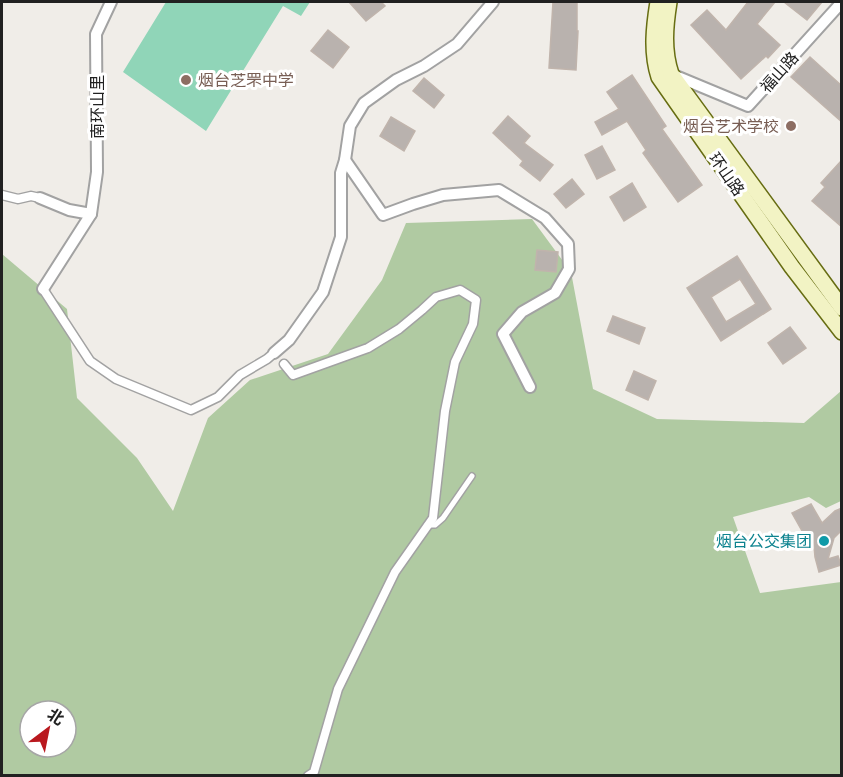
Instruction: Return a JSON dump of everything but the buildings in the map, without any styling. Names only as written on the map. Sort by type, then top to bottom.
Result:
[{"type":"main road","name":"环山路","points":[[658,2],[653,53],[658,77],[792,267],[842,332]]},
{"type":"main road","name":"环山路","points":[[669,2],[664,34],[671,74],[842,308]]},
{"type":"street","name":"南环山里","points":[[91,214],[98,172],[96,34],[111,2]]},
{"type":"street","points":[[2,195],[18,199],[31,196],[69,210],[91,214],[43,289],[90,361],[116,379],[191,410],[218,397],[240,375],[267,359],[289,340],[323,292],[341,237],[340,173],[345,160],[350,126],[364,103],[396,80],[424,66],[457,44],[493,2]]},
{"type":"street","name":"福山路","points":[[671,74],[748,106],[842,2]]},
{"type":"street","points":[[345,160],[383,215],[443,195],[499,190],[545,218],[568,244],[569,269],[555,293],[522,312],[503,334],[530,387]]},
{"type":"street","points":[[284,364],[293,375],[368,348],[399,328],[436,297],[460,291],[476,300],[474,324],[455,362],[447,401],[433,518],[395,572],[338,689],[314,772],[308,776]]},
{"type":"lane","points":[[428,525],[435,525],[443,518],[472,476]]},
{"type":"green space","name":"烟台芝罘中学","points":[[166,2],[310,2],[301,16],[283,6],[206,131],[123,72]]},
{"type":"green space","points":[[532,219],[571,272],[593,389],[657,419],[804,423],[841,391],[841,501],[826,508],[809,497],[733,517],[760,593],[841,582],[841,775],[2,775],[2,254],[67,309],[77,398],[137,458],[173,511],[208,418],[250,380],[328,354],[382,280],[406,223]]},
{"type":"place","name":"烟台芝罘中学","points":[[186,80]]},
{"type":"place","name":"烟台艺术学校","points":[[791,126]]},
{"type":"place","name":"烟台公交集团","points":[[824,541]]}]
